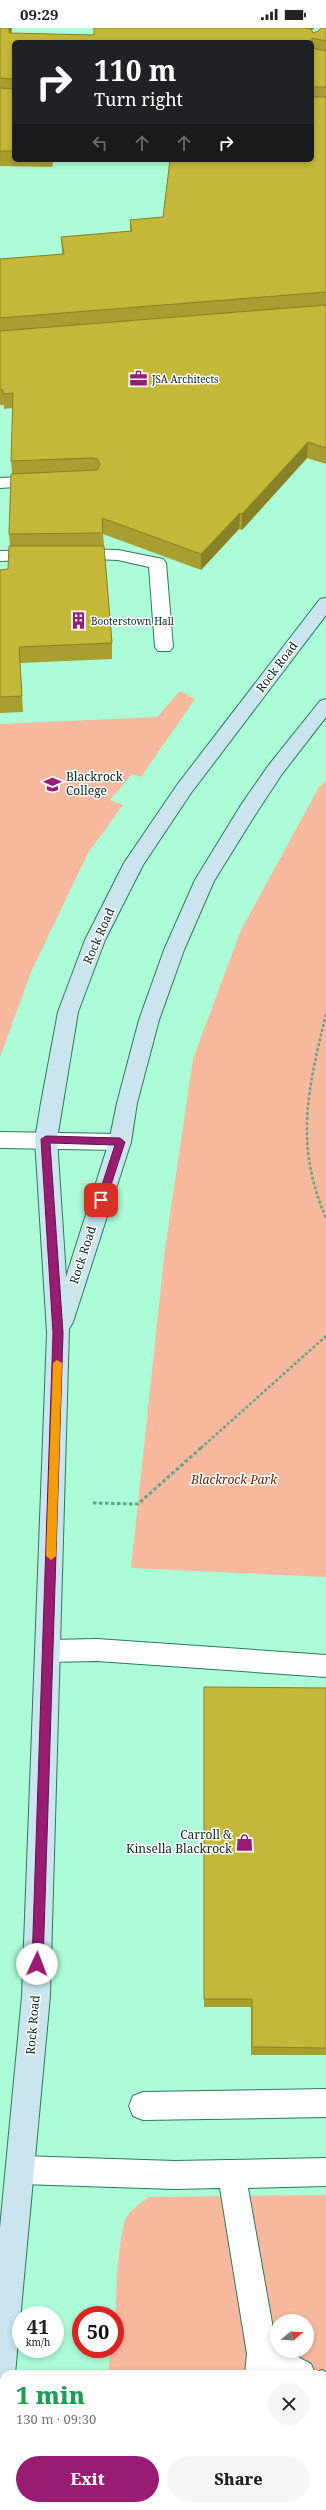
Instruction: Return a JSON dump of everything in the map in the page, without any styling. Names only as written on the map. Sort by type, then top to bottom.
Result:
[{"type":"main road","name":"Rock Road","points":[[1,2370],[21,2170],[36,1996],[58,1333],[46,1139],[68,1012],[95,940],[134,863],[184,789],[326,603]]},
{"type":"main road","name":"Rock Road","points":[[58,1333],[120,1142],[127,1103],[149,1020],[174,950],[205,880],[255,798],[326,705]]},
{"type":"lane","points":[[0,482],[53,481]]},
{"type":"lane","points":[[0,556],[118,554],[157,563],[164,647]]},
{"type":"lane","points":[[0,1140],[46,1139],[120,1142]]},
{"type":"lane","points":[[48,1650],[97,1650],[326,1666]]},
{"type":"lane","points":[[143,2106],[326,2103]]},
{"type":"lane","points":[[21,2170],[175,2175],[326,2172]]},
{"type":"lane","points":[[232,2174],[261,2364],[285,2370]]},
{"type":"path","points":[[326,1014],[310,1094],[306,1144],[316,1197],[326,1218]]},
{"type":"path","points":[[53,1502],[138,1504],[326,1336]]},
{"type":"green space","points":[[180,691],[195,699],[141,777],[132,774],[110,800],[123,805],[88,853],[31,972],[0,1057],[0,724],[157,717]]},
{"type":"green space","name":"Blackrock Park","points":[[326,781],[326,1577],[131,1568],[165,1249],[193,1059],[241,930],[319,787]]},
{"type":"green space","points":[[326,2195],[326,2370],[108,2370],[110,2358],[124,2358],[124,2306],[116,2306],[121,2239],[124,2224],[130,2212],[149,2197]]},
{"type":"building","points":[[0,28],[9,28],[9,33],[94,35],[94,28],[304,28],[311,29],[313,33],[321,28],[326,28],[326,41],[312,38],[312,40],[12,40],[12,79],[0,78]]},
{"type":"building","points":[[314,48],[326,51],[326,87],[314,87]]},
{"type":"building","points":[[0,88],[12,89],[12,151],[0,151]]},
{"type":"building","points":[[314,97],[326,97],[326,292],[0,318],[0,259],[64,254],[61,237],[132,231],[130,220],[163,217],[170,162],[314,162]]},
{"type":"building","points":[[326,305],[326,448],[308,442],[242,514],[240,513],[201,554],[102,518],[103,533],[9,534],[11,474],[97,470],[100,464],[97,459],[91,458],[11,461],[13,393],[3,394],[3,390],[0,390],[0,331]]},
{"type":"building","points":[[9,546],[104,546],[112,643],[19,647],[22,696],[0,697],[0,570],[8,569]]},
{"type":"building","points":[[204,1687],[326,1688],[326,2048],[252,2047],[252,1999],[204,1999]]},
{"type":"slow traffic","points":[[51,1556],[57,1363]]},
{"type":"place","name":"JSA Architects","points":[[139,379]]},
{"type":"place","name":"Booterstown Hall","points":[[78,621]]},
{"type":"place","name":"Blackrock College","points":[[53,784]]},
{"type":"place","name":"Carroll & Kinsella Blackrock","points":[[245,1842]]},
{"type":"route","points":[[37,1964],[58,1333],[46,1139],[120,1142],[101,1200]]}]
